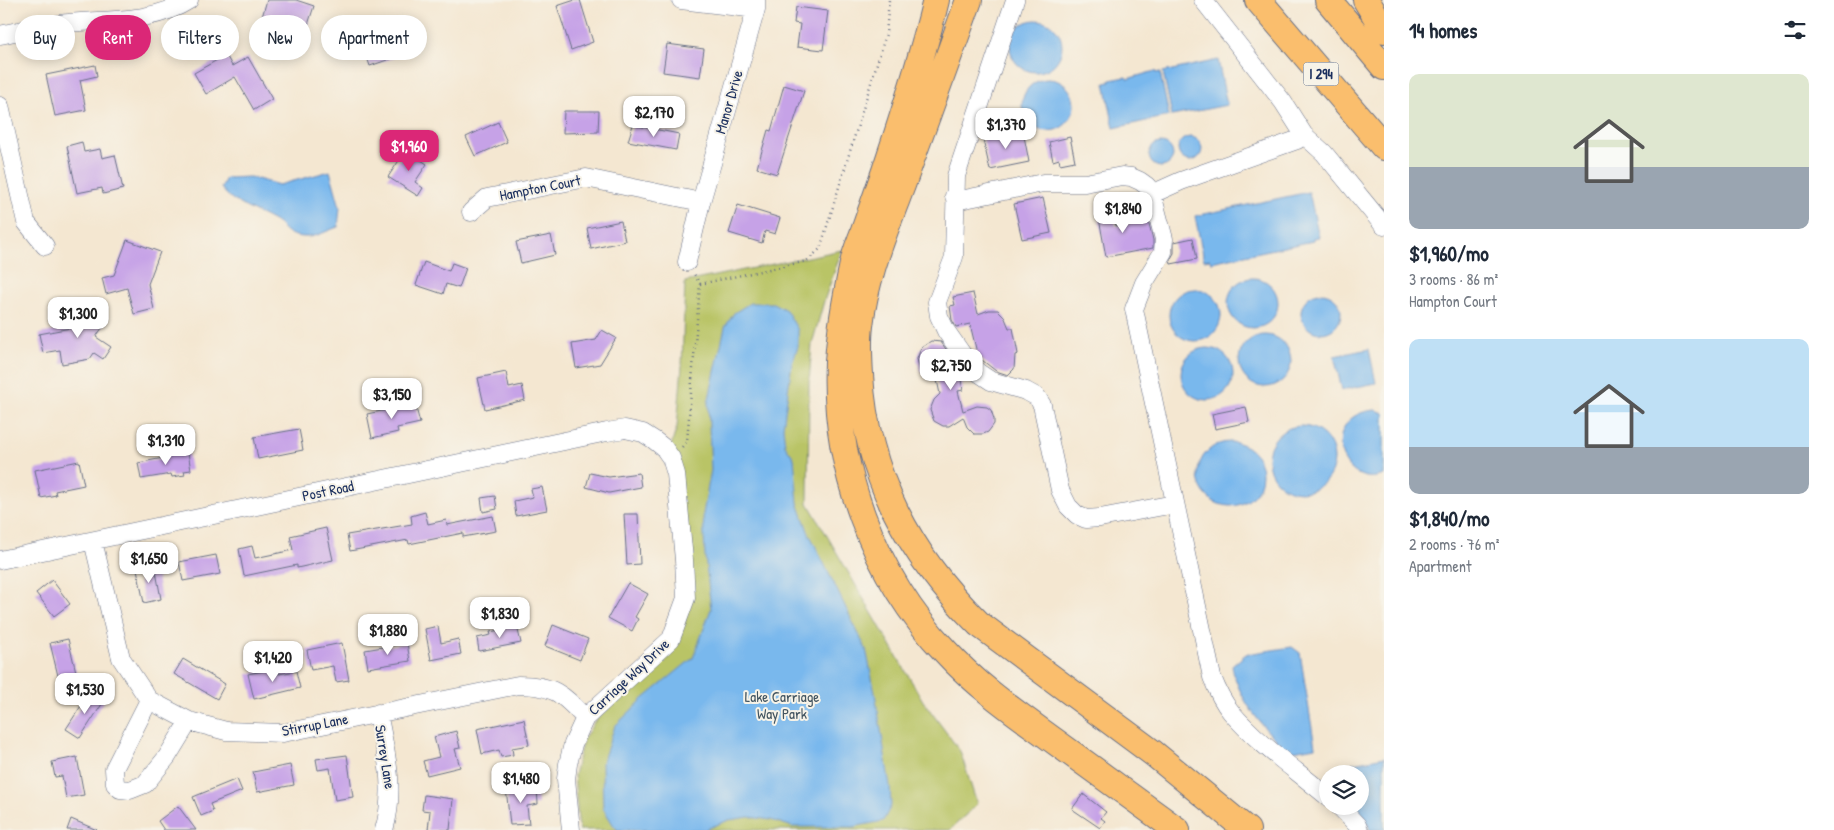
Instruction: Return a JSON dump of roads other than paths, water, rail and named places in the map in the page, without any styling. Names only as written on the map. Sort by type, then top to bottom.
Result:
[{"type":"highway","points":[[936,0],[924,50],[907,104],[853,261],[844,315],[838,363],[841,425],[861,514],[891,578],[913,611],[946,652],[999,700],[1177,830]]},
{"type":"highway","points":[[970,0],[871,270],[860,326],[860,363],[864,418],[874,459],[893,508],[910,540],[932,573],[979,624],[1153,753],[1247,830]]},
{"type":"highway","name":"I 294","points":[[1258,0],[1384,147]]},
{"type":"highway","points":[[1328,0],[1384,67]]},
{"type":"highway","points":[[1366,0],[1384,30]]},
{"type":"street","points":[[0,35],[38,26],[126,20],[153,15],[189,0]]},
{"type":"street","points":[[680,0],[756,4]]},
{"type":"street","points":[[1015,0],[956,176],[954,196],[954,257],[937,302],[939,316],[946,332],[969,364],[979,373],[991,380],[1026,391],[1037,397],[1042,405],[1060,490],[1068,506],[1077,515],[1086,519],[1100,518],[1174,504]]},
{"type":"street","points":[[1203,0],[1284,102],[1304,135],[1324,153],[1384,226]]},
{"type":"street","name":"Manor Drive","points":[[687,262],[701,202],[756,4]]},
{"type":"street","points":[[0,106],[26,222],[45,246]]},
{"type":"street","points":[[1152,194],[1181,181],[1297,140],[1304,135]]},
{"type":"street","points":[[954,196],[964,199],[1043,183],[1085,183],[1122,176],[1140,181],[1147,186],[1152,194],[1164,239],[1162,252],[1144,283],[1134,309],[1208,662],[1220,695],[1230,711],[1250,732],[1319,790]]},
{"type":"street","name":"Hampton Court","points":[[471,212],[487,198],[586,178],[701,202]]},
{"type":"street","name":"Post Road","points":[[0,560],[607,432],[625,429],[643,433],[654,440]]},
{"type":"street","name":"Carriage Way Drive","points":[[571,830],[566,779],[573,744],[584,718],[671,639],[686,598],[676,474],[671,458],[664,448],[654,440]]},
{"type":"street","points":[[94,540],[121,658],[148,700],[114,769],[115,784],[120,789],[130,790],[145,784],[167,757],[189,721]]},
{"type":"street","name":"Stirrup Lane","points":[[148,700],[189,721],[226,731],[283,733],[518,684],[535,685],[556,691],[568,700],[584,718]]},
{"type":"street","name":"Surrey Lane","points":[[378,713],[390,782],[389,814],[384,830]]},
{"type":"street","points":[[1348,815],[1359,830]]},
{"type":"water","points":[[1036,20],[1050,24],[1058,32],[1062,46],[1058,60],[1050,68],[1036,72],[1022,68],[1014,60],[1010,46],[1014,32],[1022,24]]},
{"type":"water","points":[[1218,60],[1227,105],[1172,116],[1163,72]]},
{"type":"water","points":[[1155,71],[1156,73],[1160,72],[1169,116],[1114,128],[1105,83],[1110,82],[1110,80],[1126,77],[1127,79]]},
{"type":"water","points":[[1048,79],[1062,83],[1070,91],[1074,105],[1070,119],[1062,127],[1048,131],[1034,127],[1026,119],[1022,105],[1026,91],[1034,83]]},
{"type":"water","points":[[1190,137],[1195,138],[1201,144],[1201,154],[1195,160],[1190,161],[1185,160],[1179,154],[1178,149],[1179,144],[1185,138]]},
{"type":"water","points":[[1161,143],[1170,146],[1173,155],[1170,164],[1161,167],[1152,164],[1149,155],[1152,146]]},
{"type":"water","points":[[330,171],[340,207],[338,227],[309,237],[289,233],[272,220],[238,203],[221,188],[226,178],[250,177],[279,185]]},
{"type":"water","points":[[1309,192],[1319,237],[1313,238],[1313,241],[1211,262],[1210,259],[1204,260],[1195,216]]},
{"type":"water","points":[[1258,278],[1271,285],[1277,293],[1277,313],[1271,321],[1263,327],[1248,328],[1235,321],[1229,313],[1228,298],[1235,285],[1243,279]]},
{"type":"water","points":[[1195,289],[1205,291],[1213,297],[1219,305],[1221,315],[1219,325],[1213,333],[1205,339],[1195,341],[1185,339],[1177,333],[1171,325],[1169,315],[1171,305],[1177,297],[1185,291]]},
{"type":"water","points":[[1321,293],[1335,299],[1341,313],[1335,327],[1321,333],[1307,327],[1301,313],[1307,299]]},
{"type":"water","name":"Lake Carriage Way Park","points":[[750,303],[773,303],[786,310],[798,330],[798,347],[792,363],[783,427],[785,445],[794,458],[798,503],[808,531],[866,649],[890,786],[891,806],[883,821],[853,827],[793,827],[771,820],[749,817],[729,820],[704,830],[618,830],[603,808],[602,763],[615,726],[643,699],[693,658],[711,609],[705,556],[703,514],[711,470],[708,403],[725,327],[734,313]]},
{"type":"water","points":[[1265,335],[1275,337],[1283,343],[1289,351],[1291,361],[1289,371],[1283,379],[1275,385],[1265,387],[1255,385],[1247,379],[1241,371],[1239,361],[1241,351],[1247,343],[1255,337]]},
{"type":"water","points":[[1207,348],[1217,350],[1225,356],[1231,364],[1233,374],[1231,384],[1225,392],[1217,398],[1207,400],[1197,398],[1189,392],[1183,384],[1181,374],[1183,364],[1189,356],[1197,350]]},
{"type":"water","points":[[1369,349],[1376,383],[1342,390],[1334,356]]},
{"type":"water","points":[[1376,410],[1384,413],[1384,475],[1368,477],[1355,472],[1346,463],[1341,450],[1341,436],[1346,424],[1358,414]]},
{"type":"water","points":[[1307,426],[1325,435],[1332,446],[1334,459],[1332,472],[1325,483],[1314,490],[1295,492],[1277,483],[1270,472],[1268,453],[1277,435],[1288,428]]},
{"type":"water","points":[[1224,442],[1236,442],[1253,451],[1260,462],[1262,474],[1260,486],[1253,497],[1236,506],[1224,506],[1212,501],[1203,492],[1198,480],[1198,468],[1203,456],[1212,447]]},
{"type":"water","points":[[1292,647],[1300,653],[1315,747],[1288,752],[1253,713],[1240,691],[1232,666],[1246,654]]},
{"type":"water","points":[[1384,757],[1384,830],[1370,830],[1362,815],[1369,815],[1369,765],[1347,765]]}]
